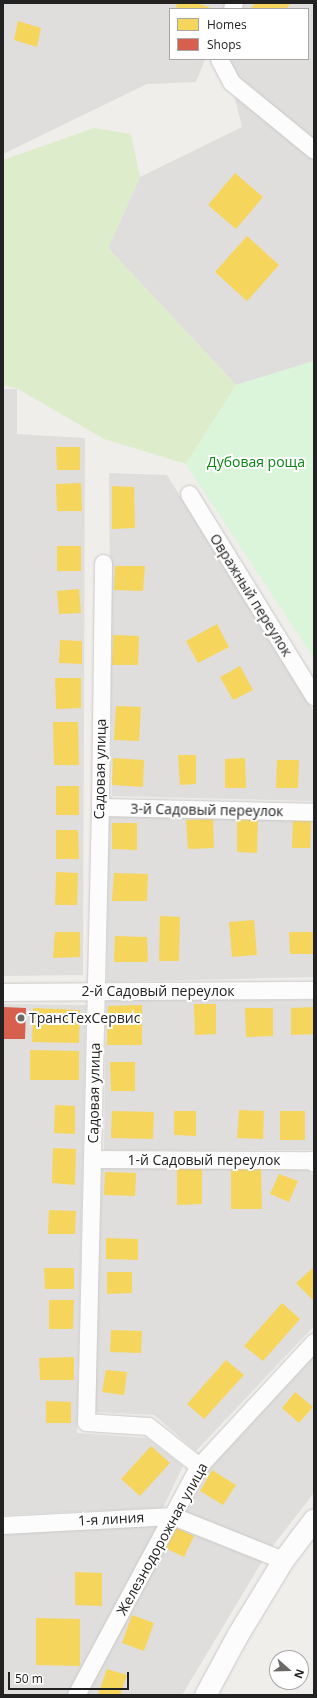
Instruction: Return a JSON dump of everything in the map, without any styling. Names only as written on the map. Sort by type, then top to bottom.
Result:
[{"type":"street","points":[[220,60],[231,82],[314,150]]},
{"type":"street","name":"Овражный переулок","points":[[189,494],[314,696]]},
{"type":"street","name":"Садовая улица","points":[[103,563],[100,807],[86,1422],[148,1426],[199,1466]]},
{"type":"street","name":"3-й Садовый переулок","points":[[100,807],[314,812]]},
{"type":"street","name":"2-й Садовый переулок","points":[[3,992],[314,990]]},
{"type":"street","name":"1-й Садовый переулок","points":[[93,1159],[311,1160],[314,1163]]},
{"type":"street","name":"Железнодорожная улица","points":[[76,1695],[199,1466],[314,1342]]},
{"type":"street","name":"1-я линия","points":[[3,1525],[173,1516],[283,1560]]},
{"type":"street","points":[[206,1695],[238,1634],[283,1560],[314,1519]]},
{"type":"shaded area","points":[[3,3],[226,3],[224,8],[169,8],[169,60],[205,60],[196,82],[147,84],[3,154]]},
{"type":"shaded area","points":[[243,3],[314,3],[314,361],[236,385],[108,248],[140,177],[242,127],[231,82],[220,60],[309,60],[309,8],[240,8]]},
{"type":"shaded area","points":[[3,389],[17,389],[17,434],[85,438],[83,975],[3,976]]},
{"type":"shaded area","points":[[109,473],[167,475],[314,712],[314,801],[112,796]]},
{"type":"shaded area","points":[[108,816],[314,820],[314,977],[107,982]]},
{"type":"shaded area","points":[[106,1000],[314,1000],[314,1150],[104,1150]]},
{"type":"shaded area","points":[[3,1004],[86,1005],[77,1433],[147,1438],[183,1466],[163,1508],[3,1515]]},
{"type":"shaded area","points":[[102,1165],[308,1170],[314,1176],[314,1326],[196,1451],[154,1415],[94,1412]]},
{"type":"shaded area","points":[[314,1355],[314,1493],[271,1548],[181,1513],[206,1470]]},
{"type":"shaded area","points":[[173,1516],[76,1695],[3,1695],[3,1525]]},
{"type":"shaded area","points":[[176,1523],[263,1560],[182,1695],[85,1695]]},
{"type":"green space","points":[[94,128],[131,134],[140,177],[108,248],[236,385],[186,464],[104,439],[18,389],[3,385],[3,160]]},
{"type":"green space","name":"Дубовая роща","points":[[314,361],[314,659],[186,464],[236,385]]},
{"type":"building: Homes","points":[[177,3],[196,3],[209,7],[209,8],[176,8]]},
{"type":"building: Homes","points":[[255,3],[291,3],[287,8],[251,8]]},
{"type":"building: Homes","points":[[18,21],[41,28],[37,47],[14,40]]},
{"type":"building: Homes","points":[[235,173],[263,197],[236,229],[208,205]]},
{"type":"building: Homes","points":[[247,236],[279,265],[247,301],[215,272]]},
{"type":"building: Homes","points":[[56,447],[80,447],[80,470],[57,470]]},
{"type":"building: Homes","points":[[81,483],[82,511],[57,511],[56,484]]},
{"type":"building: Homes","points":[[112,486],[134,487],[135,528],[112,529]]},
{"type":"building: Homes","points":[[57,546],[81,546],[81,571],[57,571]]},
{"type":"building: Homes","points":[[115,566],[145,566],[143,591],[114,590]]},
{"type":"building: Homes","points":[[79,589],[81,613],[59,614],[57,591]]},
{"type":"building: Homes","points":[[217,624],[229,647],[198,663],[186,641]]},
{"type":"building: Homes","points":[[113,635],[139,636],[138,665],[112,665]]},
{"type":"building: Homes","points":[[60,640],[82,641],[82,664],[59,663]]},
{"type":"building: Homes","points":[[240,666],[253,690],[233,700],[220,677]]},
{"type":"building: Homes","points":[[55,678],[81,678],[81,708],[56,709]]},
{"type":"building: Homes","points":[[116,706],[141,707],[139,741],[114,740]]},
{"type":"building: Homes","points":[[53,722],[78,722],[79,765],[54,765]]},
{"type":"building: Homes","points":[[178,755],[196,755],[196,784],[180,785]]},
{"type":"building: Homes","points":[[113,758],[144,760],[143,787],[112,785]]},
{"type":"building: Homes","points":[[245,758],[246,788],[225,788],[225,759]]},
{"type":"building: Homes","points":[[277,760],[299,760],[298,788],[276,788]]},
{"type":"building: Homes","points":[[56,786],[79,786],[79,815],[56,815]]},
{"type":"building: Homes","points":[[213,819],[214,848],[188,849],[186,820]]},
{"type":"building: Homes","points":[[237,819],[258,819],[257,853],[237,852]]},
{"type":"building: Homes","points":[[293,820],[311,820],[310,848],[292,848]]},
{"type":"building: Homes","points":[[112,823],[137,823],[137,850],[112,849]]},
{"type":"building: Homes","points":[[56,830],[78,830],[79,859],[56,859]]},
{"type":"building: Homes","points":[[56,872],[78,873],[77,905],[55,905]]},
{"type":"building: Homes","points":[[114,873],[148,874],[147,901],[112,901]]},
{"type":"building: Homes","points":[[160,916],[180,917],[179,961],[159,961]]},
{"type":"building: Homes","points":[[254,920],[257,955],[232,957],[229,922]]},
{"type":"building: Homes","points":[[55,932],[80,932],[80,957],[53,958]]},
{"type":"building: Homes","points":[[289,932],[314,932],[314,954],[290,954]]},
{"type":"building: Homes","points":[[115,936],[147,937],[148,962],[114,962]]},
{"type":"building: Homes","points":[[194,1004],[216,1004],[216,1034],[195,1035]]},
{"type":"building: Homes","points":[[142,1005],[142,1045],[107,1045],[108,1006]]},
{"type":"building: Homes","points":[[314,1007],[314,1034],[291,1035],[291,1008]]},
{"type":"building: Homes","points":[[33,1008],[80,1010],[79,1043],[32,1042]]},
{"type":"building: Homes","points":[[245,1008],[273,1008],[273,1036],[246,1037]]},
{"type":"building: Homes","points":[[30,1050],[79,1051],[79,1080],[30,1080]]},
{"type":"building: Homes","points":[[110,1062],[135,1062],[135,1091],[111,1091]]},
{"type":"building: Homes","points":[[55,1105],[75,1106],[75,1134],[54,1133]]},
{"type":"building: Homes","points":[[239,1110],[264,1111],[263,1139],[237,1138]]},
{"type":"building: Homes","points":[[112,1111],[154,1112],[153,1139],[111,1138]]},
{"type":"building: Homes","points":[[174,1111],[196,1111],[196,1136],[174,1135]]},
{"type":"building: Homes","points":[[280,1111],[305,1111],[305,1140],[280,1140]]},
{"type":"building: Homes","points":[[53,1148],[76,1149],[75,1185],[52,1183]]},
{"type":"building: Homes","points":[[177,1169],[202,1169],[202,1204],[177,1205]]},
{"type":"building: Homes","points":[[231,1169],[261,1169],[262,1209],[231,1209]]},
{"type":"building: Homes","points":[[105,1172],[136,1173],[135,1196],[104,1195]]},
{"type":"building: Homes","points":[[279,1174],[298,1181],[289,1202],[270,1194]]},
{"type":"building: Homes","points":[[49,1210],[76,1211],[75,1234],[48,1234]]},
{"type":"building: Homes","points":[[106,1238],[138,1239],[138,1260],[106,1259]]},
{"type":"building: Homes","points":[[314,1267],[314,1301],[296,1283]]},
{"type":"building: Homes","points":[[44,1268],[74,1268],[74,1289],[45,1289]]},
{"type":"building: Homes","points":[[107,1272],[132,1272],[132,1293],[107,1294]]},
{"type":"building: Homes","points":[[49,1300],[74,1300],[73,1329],[49,1329]]},
{"type":"building: Homes","points":[[282,1303],[300,1319],[263,1361],[244,1346]]},
{"type":"building: Homes","points":[[111,1330],[142,1331],[141,1353],[110,1352]]},
{"type":"building: Homes","points":[[74,1357],[74,1380],[40,1380],[39,1358]]},
{"type":"building: Homes","points":[[226,1360],[244,1375],[204,1419],[187,1404]]},
{"type":"building: Homes","points":[[106,1370],[127,1372],[124,1395],[102,1392]]},
{"type":"building: Homes","points":[[295,1392],[313,1407],[299,1423],[282,1408]]},
{"type":"building: Homes","points":[[46,1401],[71,1402],[71,1423],[46,1423]]},
{"type":"building: Homes","points":[[151,1446],[170,1463],[140,1496],[121,1479]]},
{"type":"building: Homes","points":[[212,1470],[236,1485],[223,1505],[200,1491]]},
{"type":"building: Homes","points":[[174,1527],[194,1536],[184,1557],[165,1548]]},
{"type":"building: Homes","points":[[75,1572],[102,1573],[102,1606],[75,1605]]},
{"type":"building: Homes","points":[[132,1615],[154,1623],[144,1651],[122,1643]]},
{"type":"building: Homes","points":[[36,1618],[80,1619],[80,1666],[36,1665]]},
{"type":"building: Homes","points":[[107,1669],[127,1675],[120,1695],[98,1695]]},
{"type":"building: Shops","points":[[3,1007],[26,1008],[25,1039],[3,1039]]},
{"type":"place","name":"ТрансТехСервис","points":[[21,1018]]}]
